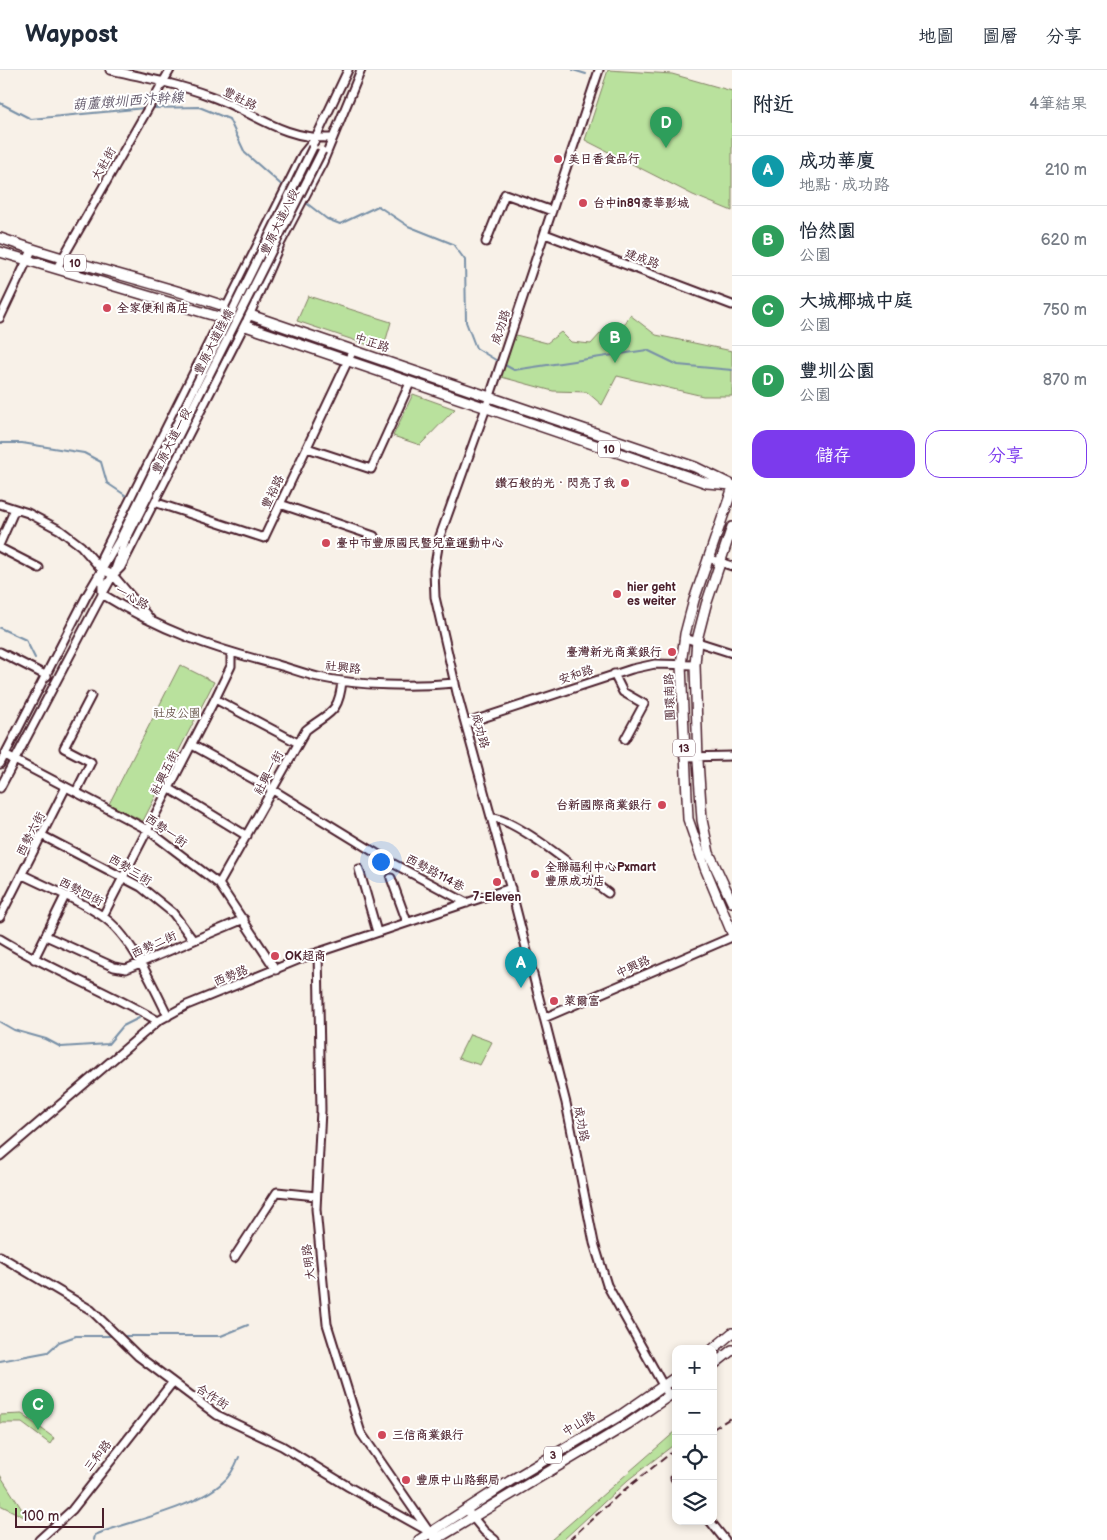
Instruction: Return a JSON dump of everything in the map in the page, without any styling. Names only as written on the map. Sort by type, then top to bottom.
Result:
[{"type":"main road","name":"中正路","points":[[0,238],[32,250],[228,307],[249,316],[490,396],[695,468],[732,485]]},
{"type":"main road","name":"中正路","points":[[0,252],[222,318],[242,327],[707,482],[732,485]]},
{"type":"main road","name":"圓環南路","points":[[732,490],[694,600],[685,638],[682,665],[684,757],[691,833],[732,933]]},
{"type":"main road","name":"圓環南路","points":[[732,528],[697,640],[695,665],[702,820],[708,847],[732,902]]},
{"type":"main road","points":[[717,1346],[732,1333]]},
{"type":"main road","points":[[717,1362],[732,1350]]},
{"type":"main road","name":"中山路","points":[[435,1540],[469,1513],[593,1429],[621,1415],[672,1380]]},
{"type":"main road","name":"中山路","points":[[418,1540],[429,1532],[469,1513],[628,1424],[672,1393]]},
{"type":"street","name":"豐社路","points":[[110,70],[212,97],[271,127],[316,138],[331,138]]},
{"type":"street","name":"大社街","points":[[57,268],[170,70]]},
{"type":"street","name":"豐原大道八段","points":[[313,147],[348,70]]},
{"type":"street","name":"豐原大道八段","points":[[249,316],[280,244],[323,162],[331,138],[361,70]]},
{"type":"street","name":"成功路","points":[[599,70],[486,408],[440,536],[434,570],[435,597],[455,683],[511,888],[566,1103],[589,1224],[607,1285],[663,1386],[672,1393]]},
{"type":"street","name":"豐原大道八段","points":[[228,307],[303,154],[316,138]]},
{"type":"street","name":"豐原大道八段","points":[[322,151],[331,138]]},
{"type":"street","name":"豐原大道陸橋","points":[[122,540],[313,147]]},
{"type":"street","name":"豐原大道陸橋","points":[[122,540],[322,151]]},
{"type":"street","points":[[486,242],[505,194],[552,211]]},
{"type":"street","name":"建成路","points":[[545,234],[732,305]]},
{"type":"street","points":[[0,318],[32,250]]},
{"type":"street","name":"豐原大道一段","points":[[101,569],[102,556],[228,307]]},
{"type":"street","name":"豐原大道一段","points":[[0,788],[102,594],[113,575],[121,567],[249,316]]},
{"type":"street","name":"豐裕路","points":[[154,502],[264,538],[353,350]]},
{"type":"street","points":[[307,448],[371,469],[410,383]]},
{"type":"street","points":[[0,504],[28,513],[60,530],[80,546],[101,569],[113,575],[154,624]]},
{"type":"street","points":[[280,504],[374,536]]},
{"type":"street","points":[[0,543],[15,509]]},
{"type":"street","name":"豐原大道一段","points":[[0,764],[101,569],[122,540]]},
{"type":"street","name":"豐原大道一段","points":[[113,575],[122,540]]},
{"type":"street","points":[[0,548],[39,568]]},
{"type":"street","points":[[708,558],[732,566]]},
{"type":"street","name":"一心路","points":[[101,569],[102,594],[154,624],[188,639],[231,654]]},
{"type":"street","points":[[685,638],[697,640],[732,653]]},
{"type":"street","points":[[0,652],[47,676]]},
{"type":"street","name":"社興路","points":[[231,654],[317,677],[426,686],[455,683]]},
{"type":"street","name":"社興五街","points":[[103,916],[215,699],[231,666],[231,654]]},
{"type":"street","name":"安和路","points":[[467,723],[614,674],[655,664],[695,665]]},
{"type":"street","points":[[614,674],[623,692],[644,704],[626,739]]},
{"type":"street","name":"社興一街","points":[[219,884],[306,730],[325,719],[337,707],[342,680]]},
{"type":"street","points":[[76,792],[91,762],[64,748],[91,696]]},
{"type":"street","points":[[215,699],[298,743]]},
{"type":"street","name":"西勢路114巷","points":[[192,745],[273,790],[392,863],[467,903]]},
{"type":"street","name":"西勢一街","points":[[4,755],[148,830],[219,884],[244,919],[276,970]]},
{"type":"street","points":[[684,757],[732,756]]},
{"type":"street","name":"西勢六街","points":[[0,917],[43,836],[66,787]]},
{"type":"street","points":[[170,788],[247,836]]},
{"type":"street","points":[[492,818],[500,818],[517,828],[608,893]]},
{"type":"street","name":"西勢三街","points":[[43,836],[140,887],[173,913],[193,940]]},
{"type":"street","points":[[359,869],[377,932]]},
{"type":"street","name":"西勢四街","points":[[23,874],[103,916],[116,929],[141,963],[168,1016]]},
{"type":"street","points":[[391,878],[407,922]]},
{"type":"street","name":"西勢路","points":[[0,1156],[158,1021],[187,1006],[318,952],[511,888]]},
{"type":"street","points":[[34,960],[65,896]]},
{"type":"street","name":"西勢二街","points":[[46,936],[114,967],[126,969],[244,919]]},
{"type":"street","name":"中興路","points":[[544,1018],[732,937]]},
{"type":"street","points":[[0,939],[34,960],[118,998],[158,1021]]},
{"type":"street","name":"大明路","points":[[318,952],[321,1110],[316,1196],[318,1250],[328,1324],[361,1433],[435,1540]]},
{"type":"street","points":[[234,1258],[277,1192],[316,1196]]},
{"type":"street","name":"合作街","points":[[0,1256],[91,1310],[138,1356],[217,1415],[282,1446],[349,1487],[429,1532]]},
{"type":"street","name":"三和路","points":[[39,1540],[72,1510],[172,1383]]},
{"type":"street","points":[[469,1513],[495,1540]]},
{"type":"street","points":[[713,1525],[725,1540]]},
{"type":"green space","points":[[608,70],[672,74],[732,91],[732,211],[693,195],[585,140]]},
{"type":"green space","points":[[308,296],[391,322],[383,350],[297,321]]},
{"type":"green space","points":[[630,315],[656,335],[732,351],[732,396],[703,396],[617,376],[602,405],[587,392],[553,391],[494,375],[508,333],[547,343],[561,332],[571,342],[591,344],[610,323],[618,336]]},
{"type":"green space","points":[[413,394],[455,409],[420,445],[393,436]]},
{"type":"green space","name":"社皮公園","points":[[180,665],[214,682],[143,821],[109,804]]},
{"type":"green space","points":[[470,1034],[492,1042],[480,1065],[458,1058]]},
{"type":"green space","points":[[22,1414],[54,1438],[50,1444],[22,1423],[0,1423],[0,1415]]},
{"type":"green space","points":[[672,1434],[672,1446],[628,1480],[563,1540],[551,1540]]},
{"type":"green space","points":[[0,1475],[28,1519],[0,1505]]},
{"type":"waterway","points":[[573,70],[586,74]]},
{"type":"waterway","name":"葫蘆燉圳西汴幹線","points":[[0,103],[31,119],[145,108]]},
{"type":"waterway","name":"葫蘆燉圳西汴幹線","points":[[152,108],[199,107],[229,119],[245,153],[285,188]]},
{"type":"waterway","name":"葫蘆燉圳西汴幹線","points":[[305,202],[327,219],[340,224],[378,206],[408,226],[453,244],[465,260],[466,322],[476,348],[499,362]]},
{"type":"waterway","name":"葫蘆燉圳西汴幹線","points":[[503,364],[514,370],[647,350],[678,365],[732,370]]},
{"type":"waterway","points":[[0,443],[22,443],[84,453],[101,462],[107,483],[128,497]]},
{"type":"waterway","points":[[0,628],[26,640],[35,658]]},
{"type":"waterway","points":[[0,1022],[14,1030],[46,1039],[61,1047],[108,1044],[123,1026],[139,1018]]},
{"type":"waterway","points":[[122,1336],[221,1336],[248,1325]]},
{"type":"waterway","points":[[0,1361],[48,1352],[59,1342],[76,1336],[113,1336]]},
{"type":"waterway","points":[[94,1540],[95,1535],[105,1531],[198,1499],[227,1478],[239,1457]]},
{"type":"railway","points":[[717,1426],[732,1417]]},
{"type":"railway","points":[[569,1540],[623,1491],[672,1452]]},
{"type":"place","name":"豐圳公園","points":[[666,148]]},
{"type":"place","name":"美日香食品行","points":[[558,159]]},
{"type":"place","name":"台中in89豪華影城","points":[[583,203]]},
{"type":"place","name":"全家便利商店","points":[[107,308]]},
{"type":"place","name":"怡然園","points":[[615,363]]},
{"type":"place","name":"鑽石般的光‧閃亮了我","points":[[625,483]]},
{"type":"place","name":"臺中市豐原國民暨兒童運動中心","points":[[326,543]]},
{"type":"place","name":"hier geht es weiter","points":[[617,594]]},
{"type":"place","name":"臺灣新光商業銀行","points":[[672,652]]},
{"type":"place","name":"台新國際商業銀行","points":[[662,805]]},
{"type":"place","name":"全聯福利中心Pxmart 豐原成功店","points":[[535,874]]},
{"type":"place","name":"7-Eleven","points":[[497,882]]},
{"type":"place","name":"OK超商","points":[[275,956]]},
{"type":"place","name":"成功華廈","points":[[521,988]]},
{"type":"place","name":"萊爾富","points":[[554,1001]]},
{"type":"place","name":"大城椰城中庭","points":[[38,1430]]},
{"type":"place","name":"三信商業銀行","points":[[382,1435]]},
{"type":"place","name":"豐原中山路郵局","points":[[406,1480]]}]
